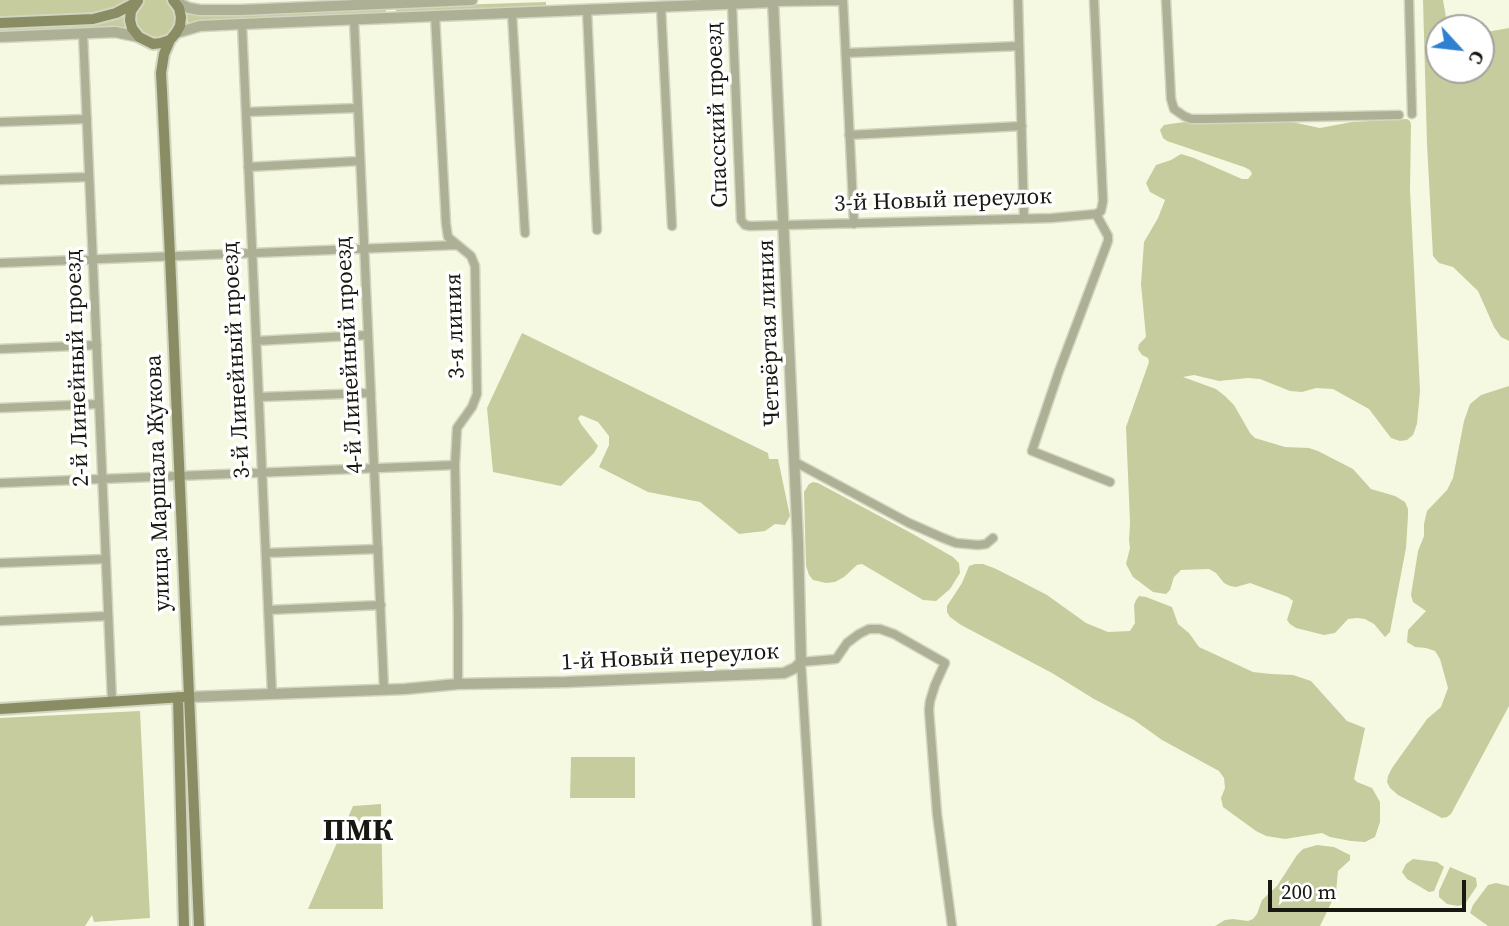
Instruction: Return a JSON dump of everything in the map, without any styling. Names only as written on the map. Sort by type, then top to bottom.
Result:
[{"type":"main road","name":"улица Маршала Жукова","points":[[174,0],[179,8],[180,26],[164,54],[161,73],[180,475],[184,697],[181,835],[184,926]]},
{"type":"main road","points":[[137,1],[130,19],[132,28],[139,37],[153,44],[173,36]]},
{"type":"main road","points":[[0,23],[93,19],[116,13],[137,1]]},
{"type":"main road","name":"улица Маршала Жукова","points":[[184,697],[196,836],[199,926]]},
{"type":"main road","points":[[0,709],[184,697]]},
{"type":"main road","points":[[181,835],[196,836]]},
{"type":"street","points":[[174,0],[189,8],[241,10],[472,0]]},
{"type":"street","points":[[551,0],[551,11]]},
{"type":"street","points":[[173,36],[200,26],[843,0],[854,224]]},
{"type":"street","points":[[1018,0],[1024,218]]},
{"type":"street","points":[[1094,0],[1103,201],[1098,212],[1108,241],[1031,451],[1110,482]]},
{"type":"street","points":[[1166,0],[1171,99],[1179,113],[1191,118],[1399,115]]},
{"type":"street","points":[[1409,0],[1412,114]]},
{"type":"street","name":"Четвёртая линия","points":[[774,1],[795,461],[801,662]]},
{"type":"street","points":[[392,3],[393,17]]},
{"type":"street","name":"Спасский проезд","points":[[732,4],[741,220],[750,226],[785,225]]},
{"type":"street","points":[[661,7],[673,226]]},
{"type":"street","points":[[587,10],[597,230]]},
{"type":"street","points":[[512,13],[525,233]]},
{"type":"street","name":"3-я линия","points":[[435,15],[448,237],[471,256],[475,266],[477,394],[472,407],[457,428],[455,465],[458,684]]},
{"type":"street","name":"4-й Линейный проезд","points":[[354,19],[384,689]]},
{"type":"street","name":"3-й Линейный проезд","points":[[242,24],[272,694]]},
{"type":"street","points":[[0,37],[115,32],[139,37]]},
{"type":"street","name":"2-й Линейный проезд","points":[[83,33],[112,701]]},
{"type":"street","points":[[846,53],[1019,46]]},
{"type":"street","points":[[246,112],[358,108]]},
{"type":"street","points":[[0,122],[87,119]]},
{"type":"street","points":[[849,135],[1022,126]]},
{"type":"street","points":[[248,167],[360,161]]},
{"type":"street","points":[[0,180],[89,177]]},
{"type":"street","name":"3-й Новый переулок","points":[[785,225],[1024,218],[1098,212]]},
{"type":"street","points":[[0,263],[457,245]]},
{"type":"street","points":[[256,341],[368,335]]},
{"type":"street","points":[[0,349],[97,345]]},
{"type":"street","points":[[259,397],[371,393]]},
{"type":"street","points":[[0,408],[99,404]]},
{"type":"street","points":[[795,461],[909,523],[943,538],[956,543],[978,545],[986,544],[993,538]]},
{"type":"street","points":[[0,483],[455,465]]},
{"type":"street","points":[[266,553],[378,549]]},
{"type":"street","points":[[0,563],[106,559]]},
{"type":"street","points":[[268,610],[381,605]]},
{"type":"street","points":[[0,621],[108,617]]},
{"type":"street","name":"1-й Новый переулок","points":[[184,697],[784,673],[801,662],[836,659],[847,643],[859,634],[869,629],[880,629],[945,663],[935,685],[929,710],[937,814],[952,926]]},
{"type":"street","points":[[801,662],[817,926]]},
{"type":"green space","points":[[0,0],[127,0],[130,5],[116,13],[0,23]]},
{"type":"green space","points":[[145,0],[167,0],[171,3],[177,15],[175,28],[165,37],[146,37],[136,26],[135,12]]},
{"type":"green space","points":[[1423,0],[1443,0],[1446,14],[1425,14],[1425,72]]},
{"type":"green space","points":[[546,2],[546,7],[396,13],[396,7]]},
{"type":"green space","points":[[386,8],[386,14],[188,23],[187,14]]},
{"type":"green space","points":[[123,13],[125,28],[0,33],[0,27]]},
{"type":"green space","points":[[1509,28],[1509,341],[1501,337],[1494,327],[1478,291],[1453,267],[1439,263],[1433,256],[1425,84],[1495,84],[1495,30]]},
{"type":"green space","points":[[1407,119],[1411,125],[1410,189],[1420,391],[1417,424],[1413,435],[1400,441],[1391,438],[1369,409],[1333,389],[1316,388],[1302,392],[1290,391],[1260,379],[1219,381],[1194,375],[1183,377],[1216,389],[1225,396],[1255,438],[1285,447],[1318,451],[1353,469],[1371,489],[1405,502],[1408,509],[1406,548],[1390,632],[1385,637],[1374,624],[1357,618],[1348,619],[1335,633],[1324,635],[1296,628],[1287,620],[1293,601],[1288,597],[1250,583],[1230,586],[1209,569],[1181,570],[1174,577],[1166,594],[1153,592],[1133,577],[1126,564],[1130,548],[1130,523],[1126,427],[1149,362],[1138,349],[1146,337],[1141,284],[1144,242],[1165,200],[1150,192],[1146,183],[1156,165],[1181,154],[1242,179],[1248,179],[1252,174],[1244,167],[1167,141],[1160,130],[1164,125],[1185,122],[1292,122],[1320,128],[1352,122]]},
{"type":"green space","points":[[522,333],[768,453],[769,459],[778,459],[790,516],[785,525],[775,524],[765,531],[739,534],[700,502],[648,492],[599,467],[609,445],[609,436],[598,422],[581,415],[578,418],[581,424],[598,446],[561,486],[493,472],[487,408]]},
{"type":"green space","points":[[1509,386],[1509,706],[1451,814],[1442,818],[1398,795],[1387,782],[1392,768],[1427,719],[1441,707],[1448,688],[1435,651],[1415,647],[1407,642],[1408,630],[1426,611],[1413,602],[1411,595],[1427,511],[1447,490],[1453,478],[1470,404],[1481,395]]},
{"type":"green space","points":[[813,482],[953,557],[959,563],[960,573],[950,589],[936,601],[923,600],[862,564],[835,582],[813,580],[806,566],[804,492]]},
{"type":"green space","points":[[975,564],[994,568],[1018,580],[1047,595],[1086,623],[1108,632],[1130,631],[1135,623],[1136,600],[1139,596],[1146,597],[1172,607],[1178,624],[1199,647],[1253,672],[1293,675],[1311,681],[1347,721],[1365,728],[1354,779],[1372,788],[1380,802],[1380,822],[1375,837],[1365,842],[1351,841],[1322,833],[1285,839],[1266,836],[1256,831],[1223,807],[1221,798],[1225,788],[1224,778],[1219,771],[950,617],[947,606],[969,566]]},
{"type":"green space","points":[[140,711],[150,918],[94,922],[92,915],[85,926],[0,926],[0,718]]},
{"type":"green space","points":[[571,757],[635,757],[635,798],[570,798]]},
{"type":"green space","points":[[381,804],[383,909],[308,909],[353,806]]},
{"type":"green space","points":[[1317,845],[1334,847],[1350,855],[1350,860],[1338,871],[1336,893],[1320,926],[1215,926],[1225,920],[1253,919],[1262,900],[1277,886],[1297,855],[1303,849]]},
{"type":"green space","points":[[1413,859],[1437,862],[1444,867],[1434,891],[1429,892],[1407,879],[1402,872],[1406,864]]},
{"type":"green space","points":[[1450,867],[1476,878],[1477,886],[1465,904],[1447,904],[1439,897]]},
{"type":"green space","points":[[1496,883],[1509,886],[1509,926],[1488,926],[1470,913],[1488,885]]},
{"type":"district","name":"ПМК","points":[[358,832]]}]
